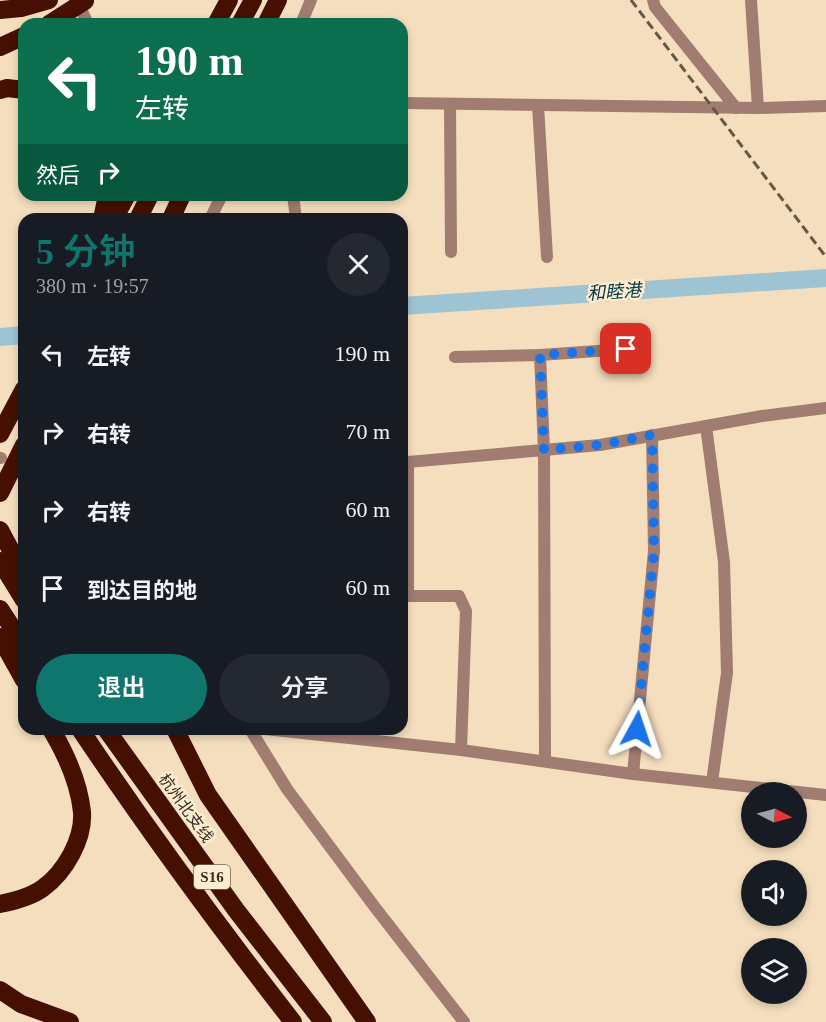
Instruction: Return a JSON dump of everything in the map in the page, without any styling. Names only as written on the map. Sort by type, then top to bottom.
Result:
[{"type":"highway","points":[[58,18],[83,0]]},
{"type":"highway","points":[[219,18],[229,0]]},
{"type":"highway","points":[[243,18],[253,0]]},
{"type":"highway","points":[[269,18],[278,0]]},
{"type":"highway","points":[[0,10],[42,2]]},
{"type":"highway","points":[[0,47],[18,39]]},
{"type":"highway","points":[[0,90],[18,89]]},
{"type":"highway","points":[[0,434],[18,400]]},
{"type":"highway","points":[[0,493],[18,457]]},
{"type":"highway","points":[[0,530],[18,564]]},
{"type":"highway","points":[[0,561],[18,590]]},
{"type":"highway","points":[[0,609],[18,637]]},
{"type":"highway","points":[[0,637],[18,669]]},
{"type":"highway","points":[[0,904],[19,900],[42,889],[58,874],[77,843],[82,814],[74,777],[55,735]]},
{"type":"highway","name":"S16","points":[[84,735],[127,800],[293,1022]]},
{"type":"highway","name":"杭州北支线","points":[[110,735],[236,910],[323,1022]]},
{"type":"highway","points":[[178,735],[208,795],[367,1022]]},
{"type":"highway","points":[[0,990],[21,1004],[66,1020]]},
{"type":"street","points":[[83,0],[86,18]]},
{"type":"street","points":[[304,18],[311,0]]},
{"type":"street","points":[[653,0],[655,7],[736,108]]},
{"type":"street","points":[[751,0],[758,108]]},
{"type":"street","points":[[408,103],[736,108],[826,106]]},
{"type":"street","points":[[450,104],[451,252]]},
{"type":"street","points":[[538,105],[547,257]]},
{"type":"street","points":[[455,357],[540,355],[626,349]]},
{"type":"street","points":[[540,355],[544,450],[545,761]]},
{"type":"street","points":[[408,463],[600,445],[826,408]]},
{"type":"street","points":[[706,426],[724,562],[727,673],[712,782]]},
{"type":"street","points":[[633,774],[654,551],[652,435]]},
{"type":"street","points":[[408,596],[459,596],[466,611],[461,750]]},
{"type":"street","points":[[254,735],[287,789],[464,1022]]},
{"type":"street","points":[[341,735],[633,774],[826,795]]},
{"type":"waterway","name":"和睦港","points":[[408,306],[826,278]]},
{"type":"waterway","name":"和睦港","points":[[0,337],[18,336]]},
{"type":"railway","points":[[631,0],[826,257]]},
{"type":"route","points":[[626,349],[540,355],[544,450],[600,445],[652,435],[654,551],[637,729]]}]
